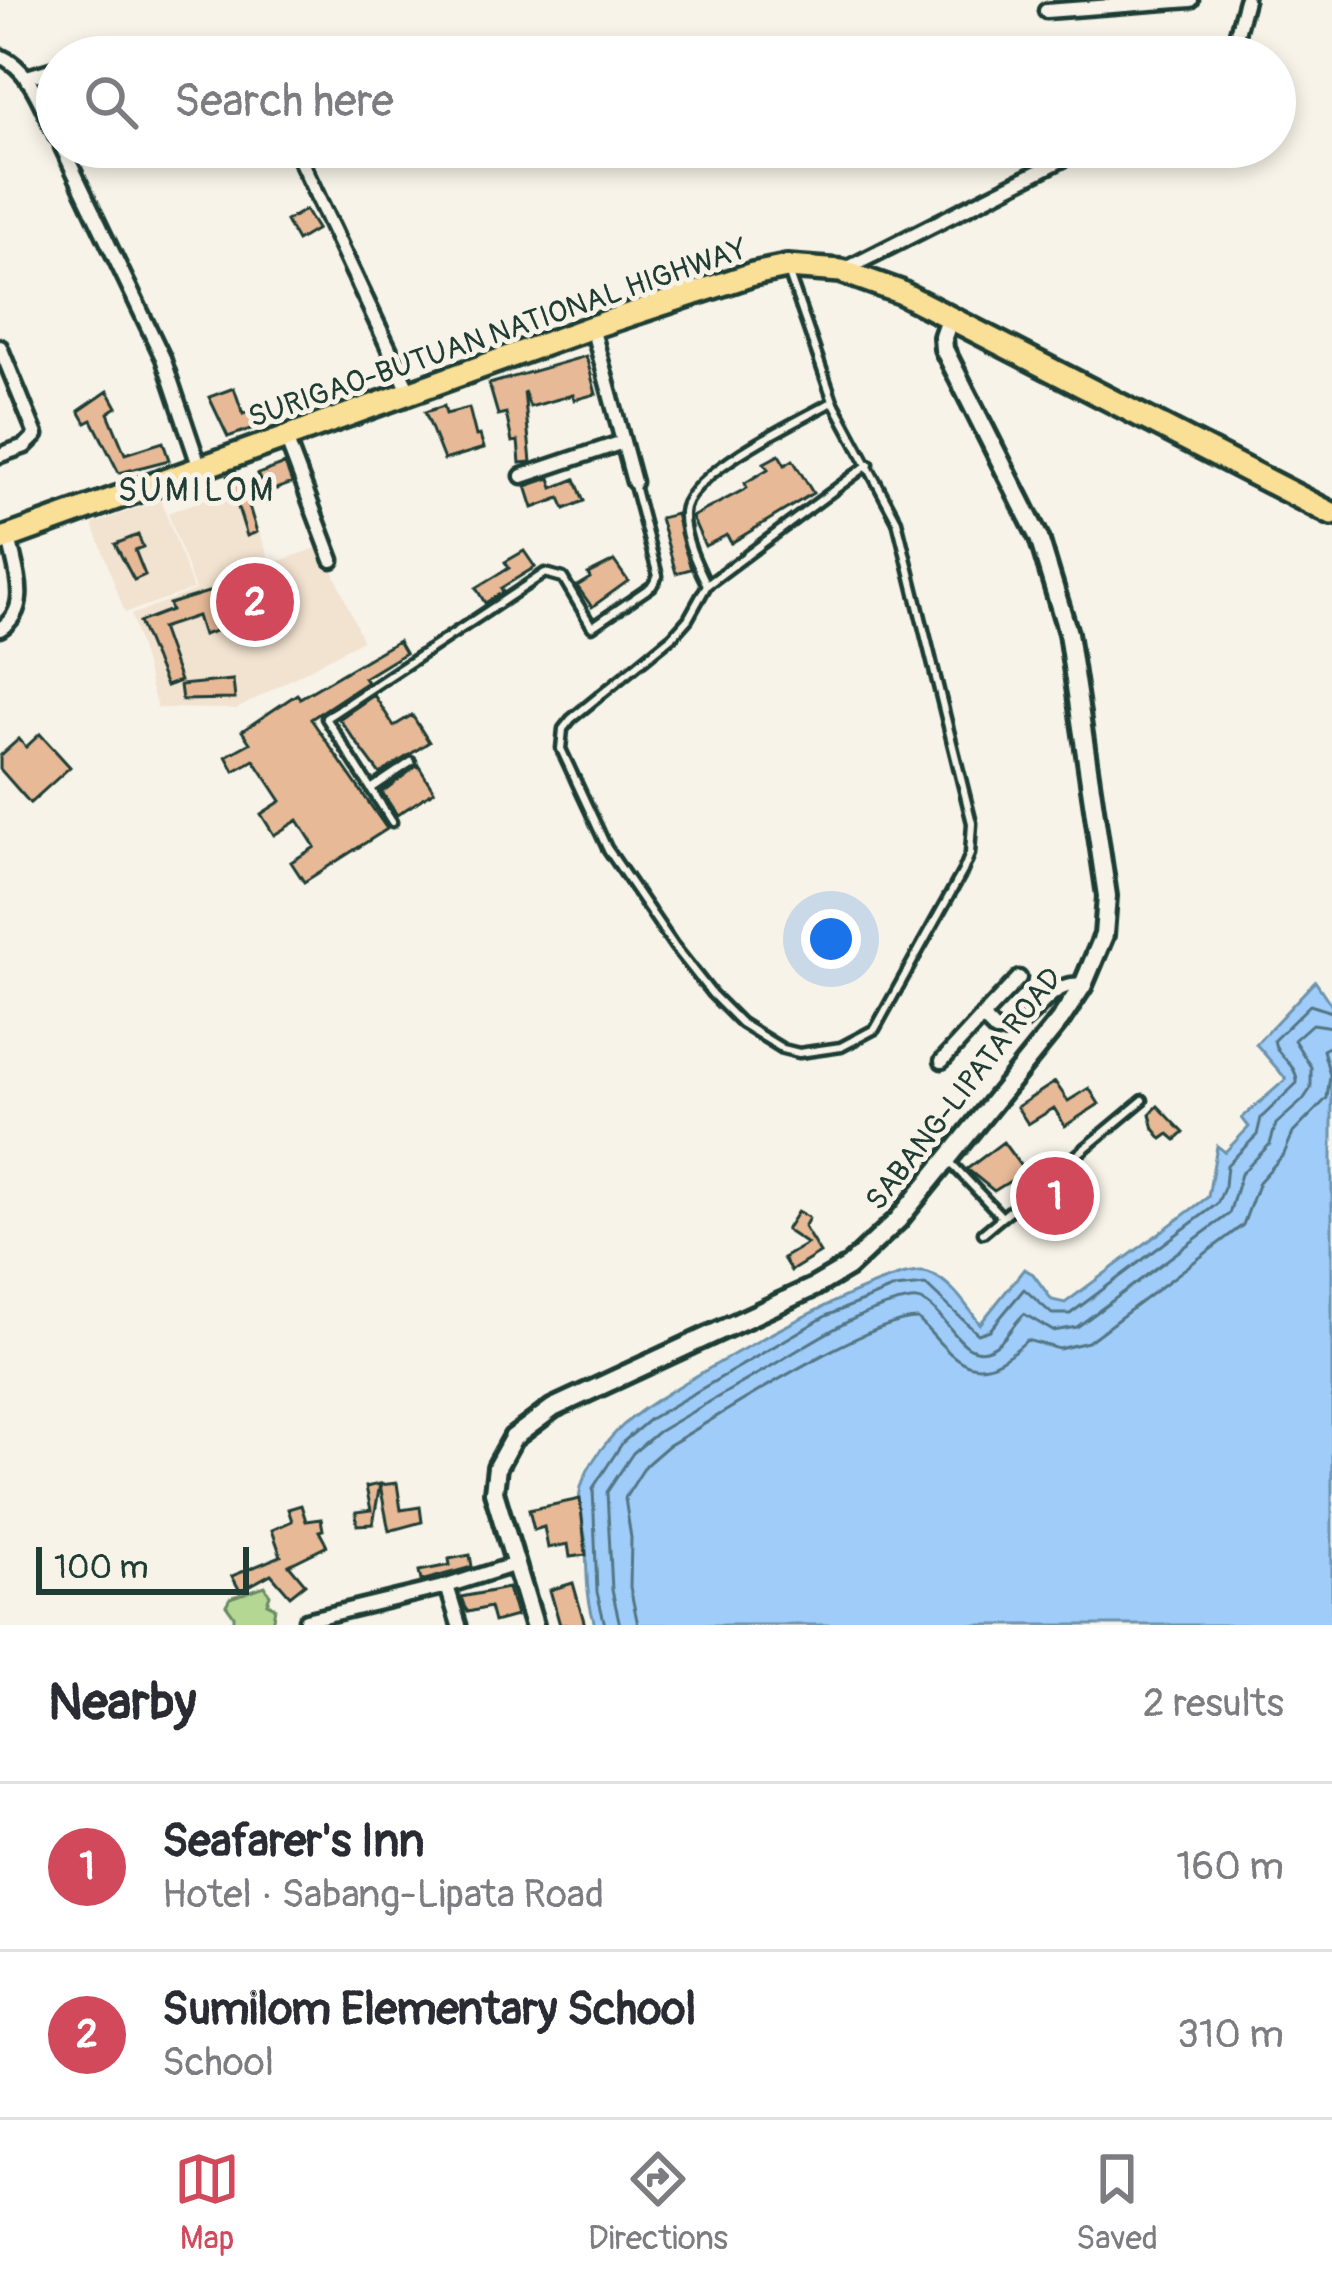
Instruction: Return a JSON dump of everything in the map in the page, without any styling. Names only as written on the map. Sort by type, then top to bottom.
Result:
[{"type":"highway","name":"SURIGAO-BUTUAN NATIONAL HIGHWAY","points":[[5,539],[592,327],[787,267],[841,271],[885,286],[1332,514]]},
{"type":"main road","name":"SABANG-LIPATA ROAD","points":[[534,1625],[494,1492],[505,1451],[524,1427],[554,1408],[832,1278],[898,1220],[1060,1020],[1083,985],[1104,935],[1107,896],[1068,633],[1039,538],[944,349],[950,317]]},
{"type":"street","points":[[1046,11],[1191,0]]},
{"type":"street","points":[[1236,36],[1246,0]]},
{"type":"street","points":[[0,56],[27,77],[36,95]]},
{"type":"street","points":[[27,77],[36,74]]},
{"type":"street","points":[[72,168],[163,358],[200,468]]},
{"type":"street","points":[[304,168],[410,393]]},
{"type":"street","points":[[841,271],[1045,168]]},
{"type":"street","points":[[592,327],[634,482]]},
{"type":"street","points":[[0,346],[6,373],[36,435],[25,446],[0,455]]},
{"type":"street","points":[[286,437],[332,560]]},
{"type":"street","points":[[522,476],[623,442]]},
{"type":"street","points":[[0,629],[14,619],[21,602],[5,539]]},
{"type":"street","points":[[942,1061],[1018,978]]},
{"type":"street","points":[[982,1016],[997,1031],[1013,1030],[1054,991],[1070,984],[1083,985]]},
{"type":"street","points":[[306,1620],[447,1586],[513,1564]]},
{"type":"street","points":[[447,1586],[459,1625]]},
{"type":"lane","points":[[787,267],[833,401],[869,464],[897,521],[972,823],[962,871],[875,1029],[841,1047],[800,1053],[763,1040],[712,994],[607,848],[564,763],[561,738],[571,718],[673,636],[707,585],[869,464]]},
{"type":"lane","points":[[707,585],[683,517],[688,496],[763,441],[833,401]]},
{"type":"lane","points":[[392,822],[326,718],[545,573],[563,578],[592,627],[652,586],[658,576],[634,482]]},
{"type":"lane","points":[[371,789],[411,762]]},
{"type":"lane","points":[[983,1233],[1143,1100]]},
{"type":"lane","points":[[948,1160],[1002,1216]]},
{"type":"shaded area","points":[[242,485],[271,564],[323,546],[362,640],[237,709],[157,708],[131,615],[195,590],[168,513]]},
{"type":"shaded area","points":[[161,500],[193,589],[125,613],[93,524]]},
{"type":"green space","points":[[265,1586],[270,1595],[267,1603],[275,1607],[272,1625],[234,1625],[226,1605],[230,1598]]},
{"type":"water","points":[[1315,981],[1332,1006],[1332,1625],[595,1625],[580,1489],[593,1461],[623,1425],[784,1327],[906,1274],[928,1273],[944,1281],[980,1324],[1024,1269],[1052,1300],[1065,1303],[1208,1197],[1217,1146],[1225,1152],[1249,1127],[1242,1118],[1286,1079],[1256,1044]]},
{"type":"building","points":[[305,210],[317,229],[297,241],[286,221]]},
{"type":"building","points":[[586,356],[596,394],[530,407],[524,391],[531,462],[520,463],[518,441],[512,442],[506,413],[498,415],[489,384]]},
{"type":"building","points":[[234,388],[243,414],[256,409],[262,425],[228,437],[209,397]]},
{"type":"building","points":[[108,391],[117,407],[108,413],[125,454],[163,442],[169,460],[119,473],[92,420],[86,423],[79,411]]},
{"type":"building","points":[[444,406],[446,414],[469,408],[484,448],[444,460],[425,412]]},
{"type":"building","points":[[779,455],[785,465],[793,460],[813,493],[731,543],[727,535],[705,546],[692,517],[747,488],[745,483],[768,469],[764,463]]},
{"type":"building","points":[[285,464],[292,483],[247,500],[257,532],[247,536],[228,476],[236,473],[242,488],[261,480],[258,474]]},
{"type":"building","points":[[550,478],[553,488],[575,479],[584,501],[565,509],[560,498],[533,508],[526,486]]},
{"type":"building","points":[[676,514],[691,569],[676,573],[660,518]]},
{"type":"building","points":[[138,535],[143,547],[135,550],[145,575],[134,580],[115,544]]},
{"type":"building","points":[[524,551],[535,567],[485,603],[476,588],[509,568],[505,562]]},
{"type":"building","points":[[614,561],[628,581],[592,607],[577,586],[590,578],[588,574]]},
{"type":"building","points":[[257,577],[269,613],[203,635],[197,616],[161,628],[180,681],[166,686],[139,622],[171,610],[169,604]]},
{"type":"building","points":[[398,641],[405,653],[311,719],[387,829],[304,882],[291,862],[315,847],[298,820],[274,835],[261,814],[281,801],[254,760],[234,771],[226,756],[250,743],[242,731],[297,694],[300,698]]},
{"type":"building","points":[[233,680],[235,699],[182,700],[180,685]]},
{"type":"building","points":[[374,695],[394,726],[412,715],[429,742],[380,774],[339,719]]},
{"type":"building","points":[[40,734],[70,767],[30,803],[0,769],[0,756],[19,739],[26,747]]},
{"type":"building","points":[[418,765],[434,791],[397,815],[382,792]]},
{"type":"building","points":[[1055,1082],[1068,1101],[1089,1088],[1099,1104],[1065,1126],[1054,1108],[1028,1124],[1017,1107]]},
{"type":"building","points":[[1158,1106],[1184,1133],[1176,1140],[1169,1134],[1162,1139],[1154,1129],[1150,1114]]},
{"type":"building","points":[[1003,1142],[1025,1172],[994,1191],[967,1169]]},
{"type":"building","points":[[798,1211],[809,1218],[804,1227],[820,1253],[791,1271],[783,1258],[807,1244],[786,1230]]},
{"type":"building","points":[[397,1483],[401,1510],[420,1507],[422,1522],[389,1531],[380,1485]]},
{"type":"building","points":[[380,1484],[373,1524],[357,1525],[356,1512],[371,1510],[366,1487]]},
{"type":"building","points":[[580,1499],[586,1555],[570,1557],[568,1544],[548,1548],[544,1527],[534,1530],[529,1510]]},
{"type":"building","points":[[301,1505],[306,1521],[321,1519],[323,1530],[319,1531],[327,1546],[289,1565],[305,1584],[290,1596],[271,1574],[240,1591],[232,1576],[281,1556],[272,1530],[292,1521],[288,1509]]},
{"type":"building","points":[[470,1555],[472,1567],[421,1581],[419,1571]]},
{"type":"building","points":[[573,1583],[585,1625],[560,1625],[550,1590]]},
{"type":"building","points":[[508,1588],[516,1616],[494,1622],[490,1607],[468,1612],[461,1597]]},
{"type":"place","name":"Sumilom Elementary School","points":[[255,602]]},
{"type":"place","name":"Seafarer's Inn","points":[[1055,1196]]},
{"type":"district","name":"SUMILOM","points":[[197,490]]}]
